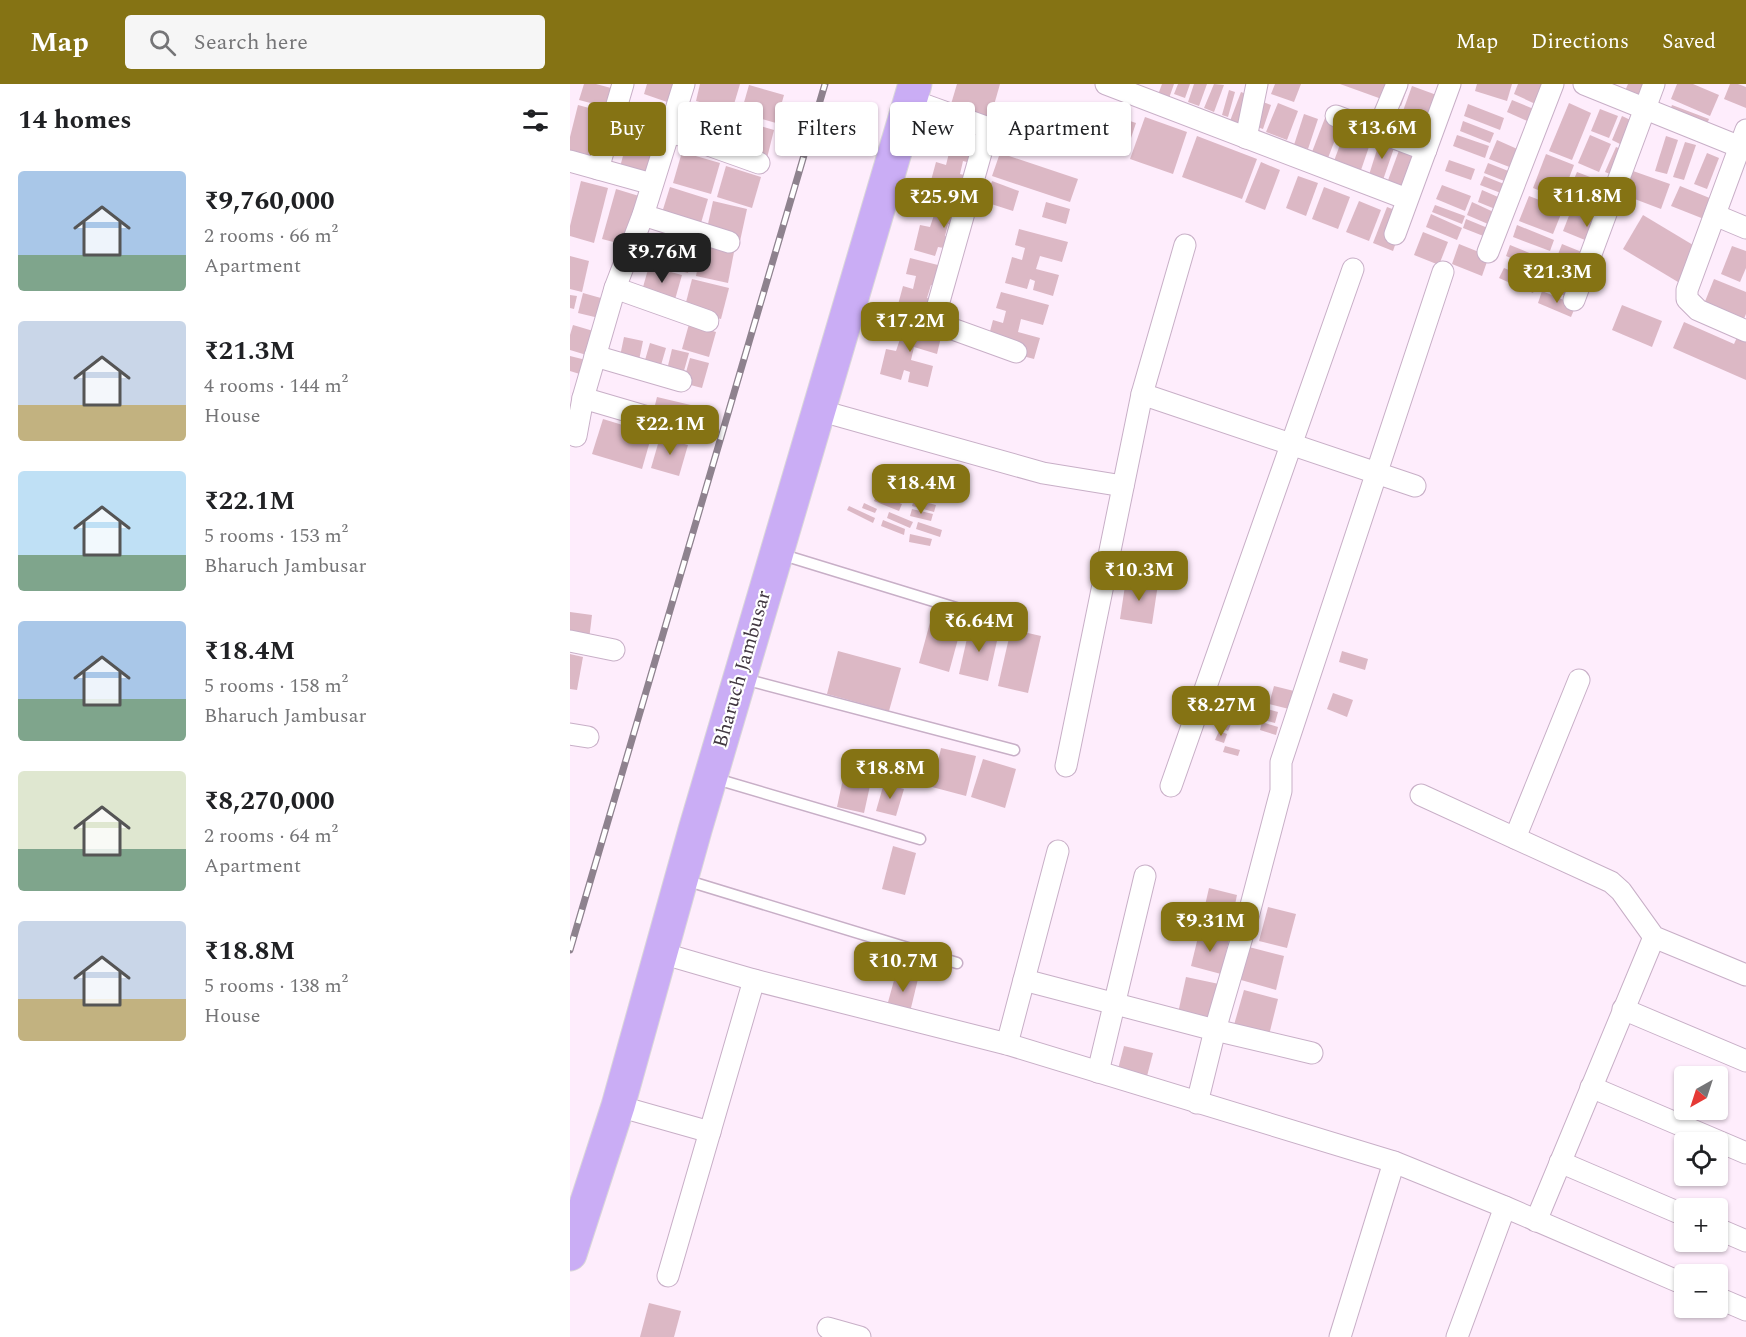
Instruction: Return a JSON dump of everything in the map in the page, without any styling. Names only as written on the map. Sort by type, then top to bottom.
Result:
[{"type":"highway","name":"Bharuch Jambusar","points":[[570,1254],[618,1106],[710,778],[913,92]]},
{"type":"street","points":[[598,169],[623,84]]},
{"type":"street","points":[[576,436],[583,398],[615,288],[643,215],[684,84]]},
{"type":"street","points":[[1106,84],[1407,199]]},
{"type":"street","points":[[1246,138],[1257,84]]},
{"type":"street","points":[[1377,132],[1397,84]]},
{"type":"street","points":[[1488,252],[1553,84]]},
{"type":"street","points":[[1584,84],[1645,108],[1743,139],[1687,290],[1687,299],[1698,310],[1746,331]]},
{"type":"street","points":[[1574,300],[1654,84]]},
{"type":"street","points":[[1395,234],[1426,150],[1442,87]]},
{"type":"street","points":[[913,92],[987,128]]},
{"type":"street","points":[[1335,116],[1426,150]]},
{"type":"street","points":[[669,131],[759,163]]},
{"type":"street","points":[[987,132],[938,305],[941,319],[947,327],[1017,352]]},
{"type":"street","points":[[570,162],[652,184]]},
{"type":"street","points":[[643,215],[729,242]]},
{"type":"street","points":[[1715,215],[1746,228]]},
{"type":"street","points":[[1066,766],[1142,394],[1185,245]]},
{"type":"street","points":[[1171,786],[1353,269]]},
{"type":"street","points":[[1197,1103],[1281,791],[1281,762],[1443,272]]},
{"type":"street","points":[[615,288],[708,321]]},
{"type":"street","points":[[595,356],[681,381]]},
{"type":"street","points":[[1142,394],[1415,486]]},
{"type":"street","points":[[583,398],[682,427]]},
{"type":"street","points":[[818,410],[1043,473],[1123,486]]},
{"type":"street","points":[[570,641],[614,650]]},
{"type":"street","points":[[1515,838],[1579,680]]},
{"type":"street","points":[[1421,795],[1611,882],[1621,891],[1654,937],[1746,975]]},
{"type":"street","points":[[1007,1044],[1058,850]]},
{"type":"street","points":[[1098,1072],[1145,876]]},
{"type":"street","points":[[1536,1221],[1654,937]]},
{"type":"street","points":[[661,953],[754,980],[1007,1044],[1394,1162],[1674,1280]]},
{"type":"street","points":[[668,1276],[754,980]]},
{"type":"street","points":[[1024,980],[1312,1053]]},
{"type":"street","points":[[1623,1009],[1746,1061]]},
{"type":"street","points":[[1591,1088],[1746,1152]]},
{"type":"street","points":[[618,1106],[710,1132]]},
{"type":"street","points":[[1341,1337],[1394,1162]]},
{"type":"street","points":[[1560,1162],[1674,1211]]},
{"type":"street","points":[[1456,1337],[1505,1207]]},
{"type":"street","points":[[1728,1233],[1746,1241]]},
{"type":"street","points":[[1728,1302],[1746,1308]]},
{"type":"street","points":[[828,1329],[860,1337]]},
{"type":"lane","points":[[776,553],[992,619]]},
{"type":"lane","points":[[740,678],[1014,750]]},
{"type":"lane","points":[[710,778],[920,838]]},
{"type":"lane","points":[[681,878],[957,963]]},
{"type":"building","points":[[584,84],[611,88],[607,102],[579,100]]},
{"type":"building","points":[[647,84],[673,84],[667,102],[644,94]]},
{"type":"building","points":[[700,84],[740,84],[735,102],[696,101]]},
{"type":"building","points":[[957,84],[1000,84],[995,102],[987,102],[986,133],[975,130],[975,102],[952,102]]},
{"type":"building","points":[[1162,84],[1174,84],[1167,104],[1156,100]]},
{"type":"building","points":[[1178,84],[1190,84],[1185,98],[1174,94]]},
{"type":"building","points":[[1194,84],[1207,84],[1199,106],[1188,102]]},
{"type":"building","points":[[1214,84],[1224,85],[1214,112],[1204,108]]},
{"type":"building","points":[[1275,84],[1301,84],[1294,102],[1271,94]]},
{"type":"building","points":[[1340,84],[1402,84],[1408,86],[1401,106]]},
{"type":"building","points":[[1477,84],[1512,84],[1507,101],[1475,91]]},
{"type":"building","points":[[1518,84],[1541,84],[1552,89],[1544,108],[1514,94]]},
{"type":"building","points":[[1628,84],[1648,84],[1641,100],[1624,93]]},
{"type":"building","points":[[1677,84],[1693,84],[1719,95],[1710,116],[1671,99]]},
{"type":"building","points":[[1730,84],[1746,87],[1746,108],[1724,99]]},
{"type":"building","points":[[749,85],[784,95],[782,102],[775,102],[775,123],[763,119],[763,102],[744,102]]},
{"type":"building","points":[[1412,86],[1442,97],[1429,133],[1399,122]]},
{"type":"building","points":[[1229,90],[1235,92],[1228,117],[1222,115]]},
{"type":"building","points":[[1241,92],[1257,98],[1246,127],[1230,121]]},
{"type":"building","points":[[1512,100],[1541,112],[1536,125],[1507,112]]},
{"type":"building","points":[[1263,102],[1271,105],[1263,129],[1254,126]]},
{"type":"building","points":[[1278,103],[1298,111],[1287,140],[1266,132]]},
{"type":"building","points":[[1569,103],[1591,113],[1572,160],[1549,151]]},
{"type":"building","points":[[1468,104],[1504,118],[1500,130],[1464,116]]},
{"type":"building","points":[[578,105],[588,108],[588,155],[570,150],[570,137]]},
{"type":"building","points":[[1672,105],[1709,119],[1705,129],[1668,116]]},
{"type":"building","points":[[1600,109],[1618,116],[1609,138],[1591,131]]},
{"type":"building","points":[[1304,114],[1318,119],[1308,149],[1294,145]]},
{"type":"building","points":[[1622,116],[1643,126],[1632,150],[1612,140]]},
{"type":"building","points":[[1145,117],[1187,132],[1173,174],[1130,159]]},
{"type":"building","points":[[1325,118],[1341,124],[1328,158],[1312,152]]},
{"type":"building","points":[[1131,121],[1136,123],[1131,138]]},
{"type":"building","points":[[1463,121],[1494,133],[1490,143],[1460,131]]},
{"type":"building","points":[[763,127],[774,130],[767,158],[759,156],[763,156]]},
{"type":"building","points":[[1345,131],[1371,141],[1361,170],[1334,161]]},
{"type":"building","points":[[1457,135],[1489,146],[1485,158],[1453,146]]},
{"type":"building","points":[[1590,135],[1611,144],[1599,172],[1578,163]]},
{"type":"building","points":[[1197,136],[1257,159],[1242,199],[1182,177]]},
{"type":"building","points":[[1666,136],[1678,140],[1667,174],[1655,171]]},
{"type":"building","points":[[1380,140],[1395,145],[1383,180],[1369,175]]},
{"type":"building","points":[[1497,140],[1524,152],[1517,170],[1489,159]]},
{"type":"building","points":[[1685,142],[1696,145],[1684,180],[1673,177]]},
{"type":"building","points":[[975,143],[987,146],[989,156],[986,167],[963,161],[960,174],[983,180],[977,201],[957,195],[959,185],[954,184],[951,194],[929,188],[936,162],[946,165],[948,156],[975,156]]},
{"type":"building","points":[[1401,145],[1424,154],[1410,191],[1387,183]]},
{"type":"building","points":[[1616,147],[1633,154],[1622,179],[1605,172]]},
{"type":"building","points":[[1707,153],[1719,158],[1707,189],[1694,184]]},
{"type":"building","points":[[1546,154],[1574,165],[1561,199],[1533,188]]},
{"type":"building","points":[[623,156],[653,156],[648,175],[620,167]]},
{"type":"building","points":[[681,156],[696,156],[720,163],[711,194],[673,183]]},
{"type":"building","points":[[999,156],[1009,156],[1078,179],[1070,202],[992,176]]},
{"type":"building","points":[[1449,160],[1475,169],[1471,180],[1445,171]]},
{"type":"building","points":[[1261,162],[1280,170],[1265,210],[1245,202]]},
{"type":"building","points":[[1488,163],[1516,174],[1512,184],[1484,173]]},
{"type":"building","points":[[726,166],[761,177],[752,208],[717,197]]},
{"type":"building","points":[[1633,171],[1670,184],[1661,209],[1624,195]]},
{"type":"building","points":[[1577,172],[1619,188],[1607,217],[1565,200]]},
{"type":"building","points":[[1298,176],[1318,183],[1306,216],[1286,208]]},
{"type":"building","points":[[1484,176],[1509,186],[1506,195],[1480,185]]},
{"type":"building","points":[[581,181],[608,188],[594,243],[570,236],[570,226]]},
{"type":"building","points":[[992,181],[1019,191],[1013,211],[985,202]]},
{"type":"building","points":[[1442,185],[1471,196],[1465,211],[1436,199]]},
{"type":"building","points":[[1680,186],[1717,201],[1709,221],[1671,206]]},
{"type":"building","points":[[670,187],[708,199],[699,230],[660,219]]},
{"type":"building","points":[[1324,187],[1350,197],[1338,229],[1312,219]]},
{"type":"building","points":[[616,189],[639,196],[625,245],[602,239]]},
{"type":"building","points":[[1482,190],[1505,200],[1500,211],[1478,202]]},
{"type":"building","points":[[928,196],[976,209],[970,230],[948,224],[945,236],[967,242],[961,263],[941,258],[944,248],[938,247],[935,256],[914,250],[920,225],[930,227],[934,215],[923,213]]},
{"type":"building","points":[[1529,196],[1563,209],[1553,234],[1519,221]]},
{"type":"building","points":[[713,201],[747,209],[740,241],[706,233]]},
{"type":"building","points":[[1359,201],[1381,210],[1369,241],[1346,232]]},
{"type":"building","points":[[1046,202],[1070,209],[1066,224],[1042,217]]},
{"type":"building","points":[[1472,202],[1500,215],[1495,227],[1467,215]]},
{"type":"building","points":[[1435,205],[1465,216],[1462,224],[1432,212]]},
{"type":"building","points":[[1387,207],[1406,214],[1393,251],[1373,243]]},
{"type":"building","points":[[1572,208],[1611,224],[1602,247],[1563,231]]},
{"type":"building","points":[[1431,214],[1462,228],[1457,240],[1426,227]]},
{"type":"building","points":[[1643,215],[1698,248],[1678,282],[1623,249]]},
{"type":"building","points":[[1466,219],[1495,231],[1491,239],[1463,228]]},
{"type":"building","points":[[1517,225],[1554,240],[1550,251],[1513,237]]},
{"type":"building","points":[[1019,229],[1068,242],[1062,262],[1040,256],[1036,269],[1059,275],[1053,296],[1033,290],[1035,281],[1030,279],[1027,289],[1005,283],[1012,257],[1022,260],[1025,248],[1015,245]]},
{"type":"building","points":[[1423,232],[1448,242],[1439,265],[1414,255]]},
{"type":"building","points":[[668,237],[695,244],[688,273],[661,266]]},
{"type":"building","points":[[1459,244],[1489,256],[1482,276],[1452,264]]},
{"type":"building","points":[[1562,244],[1599,259],[1594,272],[1557,257]]},
{"type":"building","points":[[1510,245],[1544,259],[1539,270],[1506,256]]},
{"type":"building","points":[[702,246],[734,252],[728,283],[696,276]]},
{"type":"building","points":[[1732,246],[1746,251],[1746,268],[1740,282],[1721,274]]},
{"type":"building","points":[[570,256],[589,261],[582,292],[570,289]]},
{"type":"building","points":[[910,258],[958,270],[953,291],[931,285],[927,298],[950,304],[944,325],[924,319],[927,309],[921,308],[918,317],[896,312],[903,286],[913,289],[916,276],[906,274]]},
{"type":"building","points":[[1556,263],[1588,275],[1583,288],[1551,276]]},
{"type":"building","points":[[649,266],[682,275],[674,303],[641,294]]},
{"type":"building","points":[[1504,268],[1538,282],[1533,293],[1499,278]]},
{"type":"building","points":[[1549,278],[1584,292],[1580,302],[1546,288]]},
{"type":"building","points":[[692,279],[729,288],[721,319],[684,310]]},
{"type":"building","points":[[1714,279],[1746,292],[1746,314],[1741,326],[1702,309]]},
{"type":"building","points":[[1542,291],[1576,305],[1571,317],[1538,303]]},
{"type":"building","points":[[1001,292],[1049,305],[1043,325],[1021,319],[1018,332],[1040,338],[1034,359],[986,346],[993,320],[1003,323],[1006,311],[996,308]]},
{"type":"building","points":[[583,293],[608,300],[603,319],[578,313]]},
{"type":"building","points":[[570,295],[577,296],[574,309],[570,308]]},
{"type":"building","points":[[1622,305],[1662,321],[1652,347],[1612,330]]},
{"type":"building","points":[[894,320],[942,333],[937,354],[914,347],[911,360],[933,366],[928,387],[908,382],[910,372],[904,370],[901,380],[880,374],[886,349],[896,351],[900,339],[889,336]]},
{"type":"building","points":[[1684,322],[1734,344],[1739,333],[1746,336],[1746,380],[1673,348]]},
{"type":"building","points":[[689,324],[716,332],[709,357],[682,349]]},
{"type":"building","points":[[573,325],[600,333],[593,357],[570,350]]},
{"type":"building","points":[[624,337],[643,341],[638,365],[619,361]]},
{"type":"building","points":[[650,343],[666,348],[659,372],[643,367]]},
{"type":"building","points":[[672,349],[689,353],[682,378],[666,374]]},
{"type":"building","points":[[570,356],[590,361],[586,376],[570,371]]},
{"type":"building","points":[[690,358],[709,363],[702,388],[683,383]]},
{"type":"building","points":[[657,397],[695,406],[690,426],[652,417]]},
{"type":"building","points":[[603,419],[652,434],[642,469],[592,454]]},
{"type":"building","points":[[660,437],[688,445],[679,476],[651,468]]},
{"type":"building","points":[[881,485],[906,494],[904,500],[878,491]]},
{"type":"building","points":[[877,494],[902,504],[899,511],[874,501]]},
{"type":"building","points":[[914,499],[936,505],[934,512],[912,506]]},
{"type":"building","points":[[864,503],[877,509],[875,513],[862,508]]},
{"type":"building","points":[[849,506],[875,518],[873,523],[847,510]]},
{"type":"building","points":[[912,509],[933,514],[931,521],[910,516]]},
{"type":"building","points":[[889,512],[913,522],[910,528],[887,518]]},
{"type":"building","points":[[883,520],[905,529],[904,535],[881,526]]},
{"type":"building","points":[[918,522],[942,530],[940,537],[916,529]]},
{"type":"building","points":[[910,534],[932,539],[930,546],[909,542]]},
{"type":"building","points":[[1126,579],[1158,584],[1152,624],[1120,619]]},
{"type":"building","points":[[570,612],[592,615],[589,640],[570,637]]},
{"type":"building","points":[[931,619],[961,628],[949,672],[919,663]]},
{"type":"building","points":[[970,625],[999,632],[988,681],[959,674]]},
{"type":"building","points":[[1011,629],[1041,636],[1028,693],[998,686]]},
{"type":"building","points":[[838,651],[901,668],[889,711],[827,694]]},
{"type":"building","points":[[1342,651],[1368,659],[1365,670],[1339,662]]},
{"type":"building","points":[[570,654],[583,657],[577,690],[570,689]]},
{"type":"building","points":[[1274,686],[1302,693],[1297,711],[1269,704]]},
{"type":"building","points":[[1333,693],[1353,700],[1347,717],[1327,709]]},
{"type":"building","points":[[1267,709],[1278,712],[1275,723],[1264,720]]},
{"type":"building","points":[[1223,720],[1231,724],[1228,731],[1220,727]]},
{"type":"building","points":[[1262,722],[1278,727],[1276,735],[1260,730]]},
{"type":"building","points":[[1219,731],[1227,734],[1224,743],[1215,740]]},
{"type":"building","points":[[1225,746],[1240,750],[1238,756],[1223,752]]},
{"type":"building","points":[[941,748],[976,756],[966,796],[932,787]]},
{"type":"building","points":[[983,759],[1016,769],[1005,808],[971,797]]},
{"type":"building","points":[[844,774],[871,781],[864,813],[837,807]]},
{"type":"building","points":[[884,783],[904,789],[896,816],[876,811]]},
{"type":"building","points":[[893,846],[916,853],[905,895],[882,889]]},
{"type":"building","points":[[1209,888],[1237,895],[1230,929],[1201,923]]},
{"type":"building","points":[[1268,907],[1296,914],[1287,948],[1259,941]]},
{"type":"building","points":[[1199,933],[1229,940],[1221,974],[1191,966]]},
{"type":"building","points":[[1249,947],[1284,956],[1276,990],[1241,980]]},
{"type":"building","points":[[896,973],[918,979],[910,1012],[887,1006]]},
{"type":"building","points":[[1186,977],[1219,984],[1211,1021],[1178,1013]]},
{"type":"building","points":[[1244,990],[1278,999],[1269,1035],[1234,1025]]},
{"type":"building","points":[[1124,1046],[1153,1053],[1146,1080],[1117,1073]]},
{"type":"building","points":[[649,1303],[681,1311],[674,1337],[640,1337]]},
{"type":"railway","points":[[570,950],[825,84]]}]
